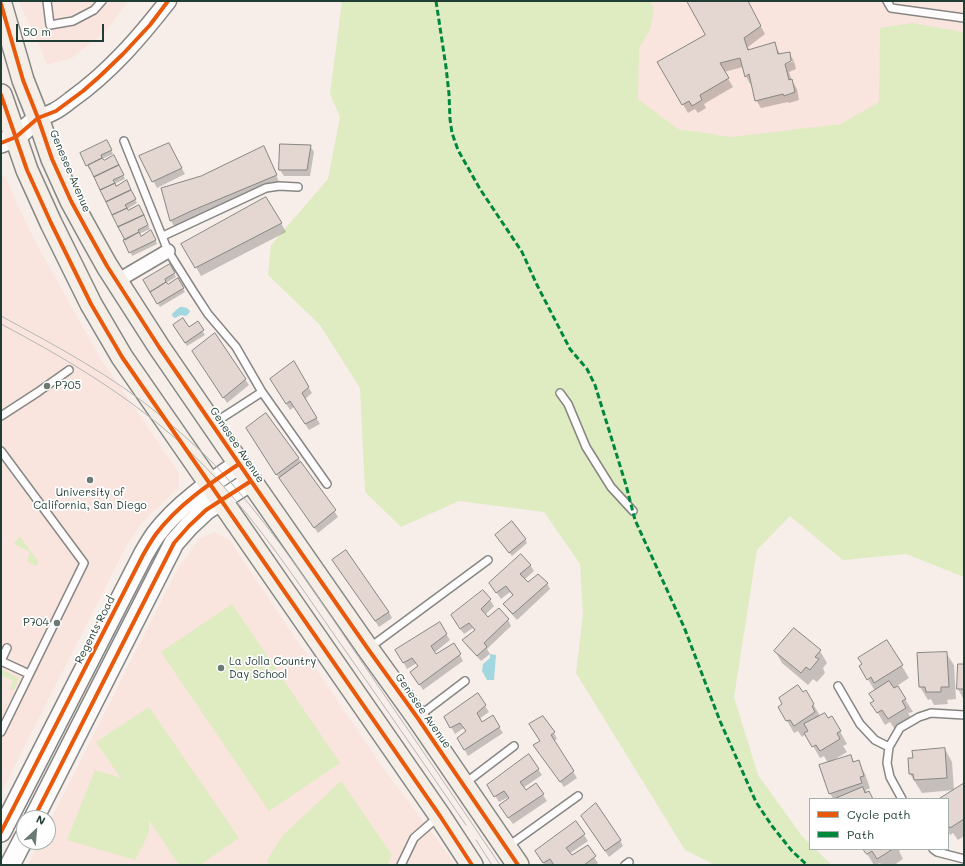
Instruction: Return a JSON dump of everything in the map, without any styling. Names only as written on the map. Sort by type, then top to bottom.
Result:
[{"type":"main road","name":"Genesee Avenue","points":[[1,4],[23,80],[52,159],[71,201],[117,281],[159,347],[239,464],[464,784],[518,865]]},
{"type":"main road","points":[[1,95],[7,130],[91,304],[122,357],[234,517],[440,816],[472,865]]},
{"type":"main road","points":[[7,130],[38,118]]},
{"type":"main road","name":"Regents Road","points":[[1,832],[143,555],[156,534],[174,513],[210,484],[239,464]]},
{"type":"main road","points":[[38,810],[174,543],[206,510],[251,481]]},
{"type":"main road","points":[[8,859],[16,848]]},
{"type":"street","points":[[38,118],[56,111],[99,77],[150,25],[168,1]]},
{"type":"street","points":[[117,281],[168,250]]},
{"type":"lane","points":[[47,1],[50,25],[73,21],[94,10],[102,1]]},
{"type":"lane","points":[[887,1],[891,8],[964,18]]},
{"type":"lane","points":[[124,141],[168,250],[208,314],[236,347],[262,392],[327,484]]},
{"type":"lane","points":[[163,236],[266,188],[279,186],[298,187]]},
{"type":"lane","points":[[1,416],[69,370]]},
{"type":"lane","points":[[212,424],[262,392]]},
{"type":"lane","points":[[560,393],[568,404],[586,447],[611,487],[633,511]]},
{"type":"lane","points":[[1,451],[4,460],[84,563],[1,732]]},
{"type":"lane","points":[[368,649],[488,560]]},
{"type":"lane","points":[[7,648],[1,661],[29,674]]},
{"type":"lane","points":[[417,717],[465,681]]},
{"type":"lane","points":[[838,686],[860,724],[875,740],[889,747]]},
{"type":"lane","points":[[901,798],[890,777],[887,763],[889,747],[900,728],[919,717],[931,713],[964,715]]},
{"type":"lane","points":[[464,784],[514,746]]},
{"type":"lane","points":[[507,847],[578,796]]},
{"type":"lane","points":[[401,865],[414,838],[440,816]]},
{"type":"lane","points":[[935,850],[937,852],[964,859]]},
{"type":"shaded area","points":[[19,1],[129,1],[106,31],[72,58],[47,65]]},
{"type":"shaded area","points":[[611,1],[964,1],[964,66],[885,128],[812,164],[615,129]]},
{"type":"shaded area","name":"University of California, San Diego","points":[[1,176],[5,177],[34,239],[99,356],[179,473],[179,487],[141,524],[127,545],[1,793]]},
{"type":"shaded area","name":"La Jolla Country Day School","points":[[215,532],[230,541],[381,765],[456,865],[28,865],[35,850],[56,850],[56,810],[176,572],[200,538]]},
{"type":"green space","points":[[342,1],[650,1],[654,9],[650,30],[639,48],[638,99],[678,129],[732,137],[841,124],[879,102],[880,28],[912,23],[964,32],[964,577],[906,554],[843,560],[790,516],[757,550],[734,697],[758,775],[802,836],[809,843],[809,850],[816,850],[832,865],[715,865],[685,850],[576,673],[583,615],[580,564],[544,512],[459,501],[401,527],[365,492],[360,388],[320,325],[268,275],[271,245],[328,179],[340,117],[330,94]]},
{"type":"green space","points":[[19,537],[38,561],[38,565],[35,566],[27,561],[30,552],[14,544]]},
{"type":"green space","points":[[232,604],[340,763],[269,811],[161,652]]},
{"type":"green space","points":[[1,669],[18,678],[14,690],[11,690],[10,688],[13,681],[1,675]]},
{"type":"green space","points":[[149,707],[239,838],[200,865],[179,865],[149,820],[149,832],[135,860],[67,840],[95,770],[115,776],[122,780],[96,742]]},
{"type":"green space","points":[[341,781],[392,855],[387,865],[268,865],[267,860],[283,835]]},
{"type":"water","points":[[180,307],[187,308],[190,311],[189,313],[186,316],[181,315],[175,318],[173,317],[172,314]]},
{"type":"water","points":[[490,654],[496,655],[494,680],[487,680],[482,671],[483,664],[490,658]]},
{"type":"building","points":[[687,1],[748,1],[761,26],[744,38],[748,50],[775,42],[778,54],[790,52],[791,61],[785,64],[789,80],[792,79],[795,92],[784,96],[783,94],[755,101],[749,74],[745,77],[740,58],[720,63],[729,78],[700,95],[702,100],[692,106],[689,101],[682,105],[657,62],[705,35]]},
{"type":"building","points":[[107,140],[112,150],[101,155],[102,158],[86,166],[80,153]]},
{"type":"building","points":[[169,143],[182,168],[152,182],[139,156]]},
{"type":"building","points":[[280,144],[311,145],[307,170],[279,170]]},
{"type":"building","points":[[264,146],[277,175],[170,221],[161,188],[201,176]]},
{"type":"building","points":[[114,155],[119,165],[94,177],[88,165],[102,158],[104,160]]},
{"type":"building","points":[[119,165],[124,175],[113,180],[115,183],[100,190],[94,177]]},
{"type":"building","points":[[127,180],[131,190],[106,202],[100,190],[115,183],[116,186]]},
{"type":"building","points":[[131,190],[136,199],[125,205],[127,208],[112,215],[106,202]]},
{"type":"building","points":[[266,197],[282,223],[195,268],[181,244]]},
{"type":"building","points":[[139,205],[144,215],[118,227],[112,215],[127,208],[128,210]]},
{"type":"building","points":[[144,215],[148,225],[138,230],[139,232],[125,240],[118,227]]},
{"type":"building","points":[[151,230],[156,240],[129,253],[123,240],[139,232],[141,236]]},
{"type":"building","points":[[170,264],[175,273],[165,279],[166,282],[150,292],[143,280]]},
{"type":"building","points":[[178,278],[184,288],[157,304],[150,292],[166,282],[168,284]]},
{"type":"building","points":[[183,318],[189,327],[198,321],[204,330],[185,343],[173,325]]},
{"type":"building","points":[[215,333],[246,379],[223,398],[192,351]]},
{"type":"building","points":[[294,361],[309,387],[302,393],[317,418],[305,424],[290,401],[286,404],[270,379]]},
{"type":"building","points":[[266,413],[299,458],[276,475],[246,428]]},
{"type":"building","points":[[301,462],[336,510],[314,528],[279,478]]},
{"type":"building","points":[[512,521],[526,539],[509,553],[495,535]]},
{"type":"building","points":[[346,550],[389,612],[375,621],[332,560]]},
{"type":"building","points":[[521,554],[531,565],[520,574],[528,582],[538,574],[548,583],[513,614],[503,604],[513,595],[506,586],[496,593],[489,583]]},
{"type":"building","points":[[483,590],[491,599],[481,609],[488,617],[499,608],[509,619],[484,643],[487,647],[477,656],[462,640],[475,630],[469,623],[460,629],[451,615]]},
{"type":"building","points":[[440,622],[447,634],[431,646],[436,654],[454,643],[461,654],[419,685],[410,672],[418,666],[412,658],[403,663],[395,650]]},
{"type":"building","points":[[794,628],[821,650],[815,657],[819,659],[810,670],[806,667],[801,673],[774,651]]},
{"type":"building","points":[[887,640],[903,665],[874,683],[871,677],[867,680],[859,666],[862,664],[858,658]]},
{"type":"building","points":[[947,652],[949,687],[941,687],[941,692],[926,692],[925,687],[919,687],[917,653]]},
{"type":"building","points":[[958,664],[964,664],[964,689],[957,689]]},
{"type":"building","points":[[889,681],[894,688],[898,686],[906,699],[902,701],[906,708],[888,719],[882,710],[877,713],[870,703],[874,701],[869,694]]},
{"type":"building","points":[[798,685],[803,692],[806,690],[814,704],[812,706],[815,712],[794,726],[790,720],[786,721],[778,707],[782,704],[779,698]]},
{"type":"building","points":[[478,693],[486,705],[477,713],[482,722],[493,715],[500,727],[464,750],[457,738],[466,731],[460,723],[450,728],[444,717]]},
{"type":"building","points":[[825,713],[828,718],[832,716],[841,731],[837,733],[840,739],[820,751],[816,745],[812,747],[804,733],[808,731],[804,724]]},
{"type":"building","points":[[543,716],[555,732],[551,735],[574,771],[560,782],[533,745],[540,741],[529,724]]},
{"type":"building","points":[[945,748],[947,778],[914,780],[913,774],[909,774],[908,758],[913,758],[912,751]]},
{"type":"building","points":[[529,754],[539,769],[520,782],[526,790],[536,783],[544,794],[508,818],[499,805],[509,798],[504,791],[494,797],[487,785]]},
{"type":"building","points":[[851,755],[853,762],[859,760],[864,776],[860,777],[862,783],[829,794],[819,765]]},
{"type":"building","points":[[963,784],[964,819],[950,828],[949,798],[941,798]]},
{"type":"building","points":[[863,787],[865,793],[869,791],[872,798],[836,798]]},
{"type":"building","points":[[596,803],[621,840],[605,851],[581,816]]},
{"type":"building","points":[[576,821],[585,834],[566,848],[572,855],[588,845],[596,856],[584,865],[554,865],[550,859],[543,863],[535,851]]},
{"type":"building","points":[[864,850],[891,850],[877,859],[872,851],[867,854]]},
{"type":"tram line","points":[[1,316],[84,362],[143,401],[180,432],[224,475],[265,523],[295,565],[500,865]]},
{"type":"tram line","points":[[1,324],[74,365],[121,396],[165,429],[207,469],[246,513],[282,560],[466,825]]},
{"type":"tram line","points":[[476,840],[492,865]]},
{"type":"marked path","points":[[436,1],[446,67],[452,133],[458,150],[480,189],[522,252],[570,349],[587,369],[595,385],[626,485],[635,520],[684,627],[720,721],[756,802],[772,826],[792,851],[807,865]]},
{"type":"cycle path","points":[[1,143],[16,137],[38,118],[56,111],[83,91],[123,54],[150,25],[168,1]]},
{"type":"cycle path","points":[[1,4],[23,80],[52,159],[71,201],[107,266],[159,347],[368,649],[417,717],[518,865]]},
{"type":"cycle path","points":[[1,95],[27,170],[51,223],[91,304],[122,357],[440,816],[472,865]]},
{"type":"cycle path","points":[[1,832],[152,539],[165,523],[184,504],[205,487],[239,464]]},
{"type":"cycle path","points":[[38,810],[174,543],[206,510],[251,481]]},
{"type":"place","name":"P705","points":[[47,386]]},
{"type":"place","name":"University of California, San Diego","points":[[90,480]]},
{"type":"place","name":"P704","points":[[57,623]]},
{"type":"place","name":"La Jolla Country Day School","points":[[221,668]]}]
